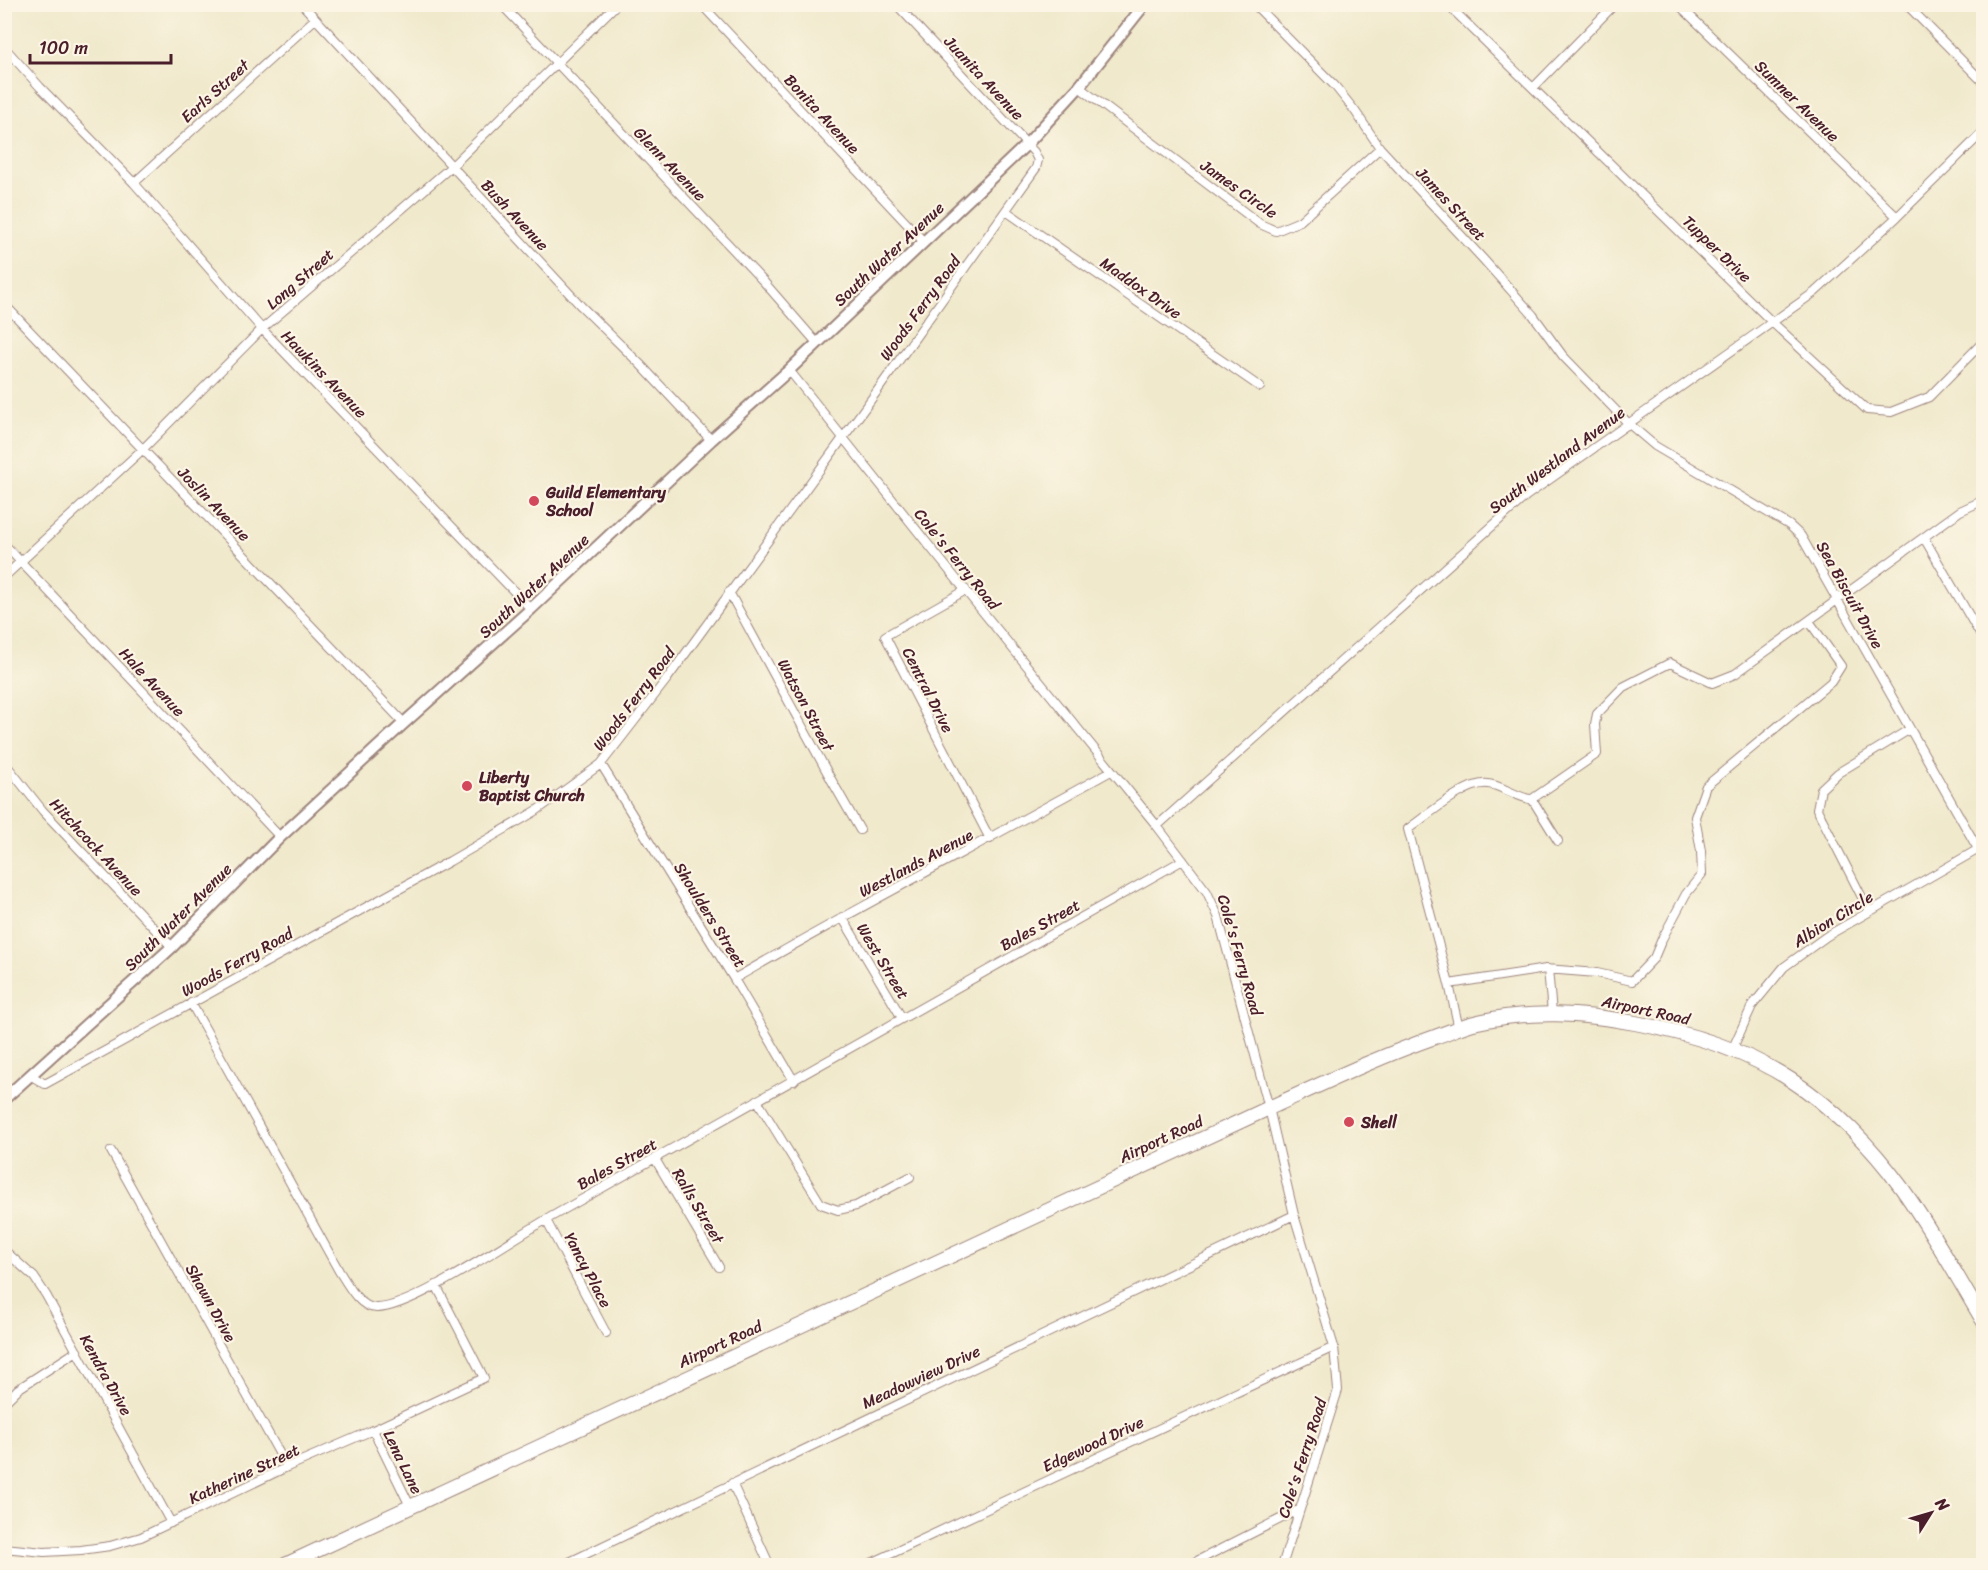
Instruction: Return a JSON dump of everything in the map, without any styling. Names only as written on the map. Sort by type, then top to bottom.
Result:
[{"type":"highway","name":"Airport Road","points":[[283,1566],[1269,1108],[1404,1048],[1476,1022],[1517,1014],[1587,1015],[1657,1027],[1732,1050],[1791,1080],[1823,1104],[1852,1131],[1901,1186],[1943,1252],[1983,1322]]},
{"type":"main road","name":"South Water Avenue","points":[[4,1099],[172,947],[280,837],[789,370],[1027,144],[1079,87],[1145,4]]},
{"type":"street","name":"Bush Avenue","points":[[302,4],[581,306],[641,365],[711,440]]},
{"type":"street","name":"Glenn Avenue","points":[[501,4],[764,282],[817,343]]},
{"type":"street","name":"Long Street","points":[[4,577],[143,449],[262,329],[452,166],[617,4]]},
{"type":"street","name":"Bonita Avenue","points":[[701,4],[924,242]]},
{"type":"street","name":"Juanita Avenue","points":[[896,4],[1027,144]]},
{"type":"street","name":"James Street","points":[[1254,4],[1335,86],[1380,148],[1483,259],[1540,324],[1563,356],[1628,423]]},
{"type":"street","points":[[1533,88],[1615,4]]},
{"type":"street","name":"Sumner Avenue","points":[[1678,4],[1898,217]]},
{"type":"street","points":[[1906,4],[1983,83]]},
{"type":"street","name":"Tupper Drive","points":[[1453,7],[1773,323],[1867,410],[1891,412],[1929,397],[1983,341]]},
{"type":"street","name":"Earls Street","points":[[134,183],[315,19]]},
{"type":"street","name":"Hawkins Avenue","points":[[4,47],[134,183],[262,329],[531,609]]},
{"type":"street","name":"James Circle","points":[[1079,87],[1260,224],[1276,231],[1300,221],[1380,148]]},
{"type":"street","name":"South Westland Avenue","points":[[1157,826],[1497,520],[1555,474],[1815,292],[1898,217],[1983,131]]},
{"type":"street","name":"Woods Ferry Road","points":[[30,1075],[45,1084],[450,861],[536,811],[601,764],[668,679],[1036,168],[1038,160],[1035,152],[1027,144]]},
{"type":"street","name":"Maddox Drive","points":[[1006,211],[1260,387]]},
{"type":"street","name":"Joslin Avenue","points":[[4,303],[404,723]]},
{"type":"street","name":"Cole's Ferry Road","points":[[789,370],[1157,826],[1208,892],[1218,916],[1269,1108],[1294,1215],[1334,1347],[1338,1390],[1282,1566]]},
{"type":"street","name":"Sea Biscuit Drive","points":[[1628,423],[1655,446],[1789,525],[1801,536],[1910,729],[1981,848]]},
{"type":"street","points":[[1459,1029],[1408,829],[1472,785],[1489,784],[1532,799],[1597,754],[1595,724],[1597,714],[1623,687],[1670,663],[1712,683],[1735,674],[1960,511],[1983,500]]},
{"type":"street","points":[[1924,538],[1983,641]]},
{"type":"street","name":"Hale Avenue","points":[[4,544],[280,837]]},
{"type":"street","name":"Central Drive","points":[[966,590],[885,636],[990,839]]},
{"type":"street","name":"Watson Street","points":[[729,592],[860,830]]},
{"type":"street","points":[[1449,984],[1548,969],[1597,973],[1632,981],[1654,958],[1686,894],[1702,874],[1701,851],[1695,817],[1706,786],[1831,682],[1841,666],[1809,621]]},
{"type":"street","points":[[1869,911],[1817,809],[1821,789],[1838,772],[1910,729]]},
{"type":"street","name":"Hitchcock Avenue","points":[[4,762],[43,811],[172,947]]},
{"type":"street","name":"Shoulders Street","points":[[601,764],[794,1081]]},
{"type":"street","name":"Westlands Avenue","points":[[734,979],[842,917],[990,839],[1111,771]]},
{"type":"street","points":[[1532,799],[1558,841]]},
{"type":"street","name":"Albion Circle","points":[[1732,1050],[1752,1006],[1784,967],[1827,936],[1981,848]]},
{"type":"street","name":"Bales Street","points":[[191,1003],[339,1271],[363,1303],[375,1308],[401,1302],[435,1286],[546,1220],[1183,860]]},
{"type":"street","name":"West Street","points":[[842,917],[902,1018]]},
{"type":"street","points":[[1548,969],[1552,1013]]},
{"type":"street","points":[[757,1100],[821,1204],[838,1210],[856,1206],[910,1177]]},
{"type":"street","name":"Shawn Drive","points":[[111,1151],[287,1467]]},
{"type":"street","name":"Ralls Street","points":[[655,1159],[719,1267]]},
{"type":"street","name":"Meadowview Drive","points":[[561,1566],[1294,1215]]},
{"type":"street","name":"Yancy Place","points":[[546,1220],[606,1333]]},
{"type":"street","name":"Kendra Drive","points":[[4,1250],[34,1277],[171,1523]]},
{"type":"street","name":"Katherine Street","points":[[4,1548],[44,1552],[81,1550],[110,1546],[141,1537],[287,1467],[484,1378],[435,1286]]},
{"type":"street","name":"Edgewood Drive","points":[[865,1566],[1334,1347]]},
{"type":"street","points":[[4,1403],[18,1389],[77,1351]]},
{"type":"street","name":"Lena Lane","points":[[373,1430],[410,1506]]},
{"type":"street","points":[[732,1483],[770,1566]]},
{"type":"street","points":[[1187,1566],[1300,1509]]},
{"type":"place","name":"Guild Elementary School","points":[[534,501]]},
{"type":"place","name":"Liberty Baptist Church","points":[[467,786]]},
{"type":"place","name":"Shell","points":[[1349,1122]]}]
